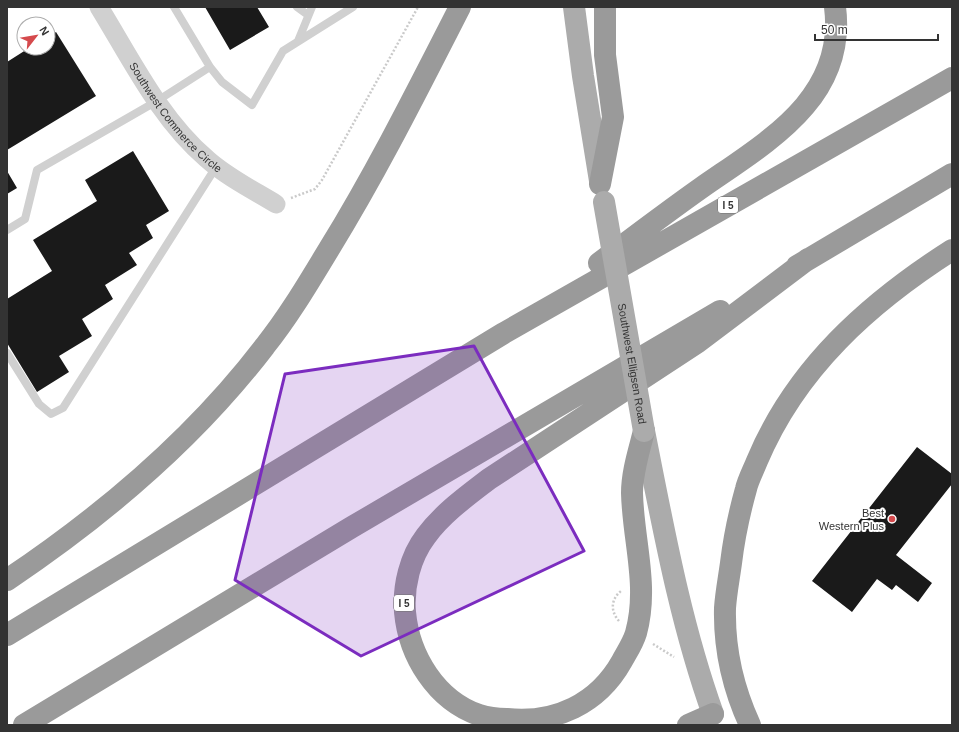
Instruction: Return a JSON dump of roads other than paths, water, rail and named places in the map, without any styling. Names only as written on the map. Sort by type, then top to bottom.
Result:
[{"type":"highway","points":[[7,580],[52,550],[118,498],[173,449],[208,413],[266,346],[310,281],[354,207],[402,121],[460,7]]},
{"type":"highway","points":[[602,193],[613,117],[606,55],[605,7]]},
{"type":"highway","name":"I 5","points":[[504,333],[701,188],[776,135],[794,120],[821,80],[831,62],[837,23],[834,7]]},
{"type":"highway","name":"I 5","points":[[7,635],[504,333],[952,78]]},
{"type":"highway","name":"I 5","points":[[24,725],[352,527],[952,174]]},
{"type":"highway","points":[[750,725],[732,679],[726,642],[725,607],[735,534],[746,488],[767,437],[787,404],[834,344],[867,312],[926,267],[952,250]]},
{"type":"highway","name":"I 5","points":[[644,431],[633,476],[632,494],[642,583],[640,607],[636,633],[616,672],[603,687],[588,700],[567,712],[548,718],[527,722],[480,716],[451,699],[426,673],[412,646],[406,624],[405,586],[413,560],[425,537],[450,511],[489,479],[698,342],[808,259]]},
{"type":"highway","points":[[688,725],[713,714]]},
{"type":"main road","name":"Southwest Elligsen Road","points":[[574,7],[582,76],[644,431],[680,606],[698,671],[713,714]]},
{"type":"street","name":"Southwest Commerce Circle","points":[[99,7],[157,101],[169,119],[187,140],[217,166],[276,204]]},
{"type":"lane","points":[[174,7],[210,67],[222,82],[252,105],[283,51],[353,7]]},
{"type":"lane","points":[[297,7],[310,11],[298,41]]},
{"type":"lane","points":[[7,230],[25,219],[37,170],[157,101],[210,67]]},
{"type":"lane","points":[[7,353],[39,404],[46,411],[51,414],[63,408],[217,166]]},
{"type":"place","name":"Best Western Plus","points":[[892,519]]}]
